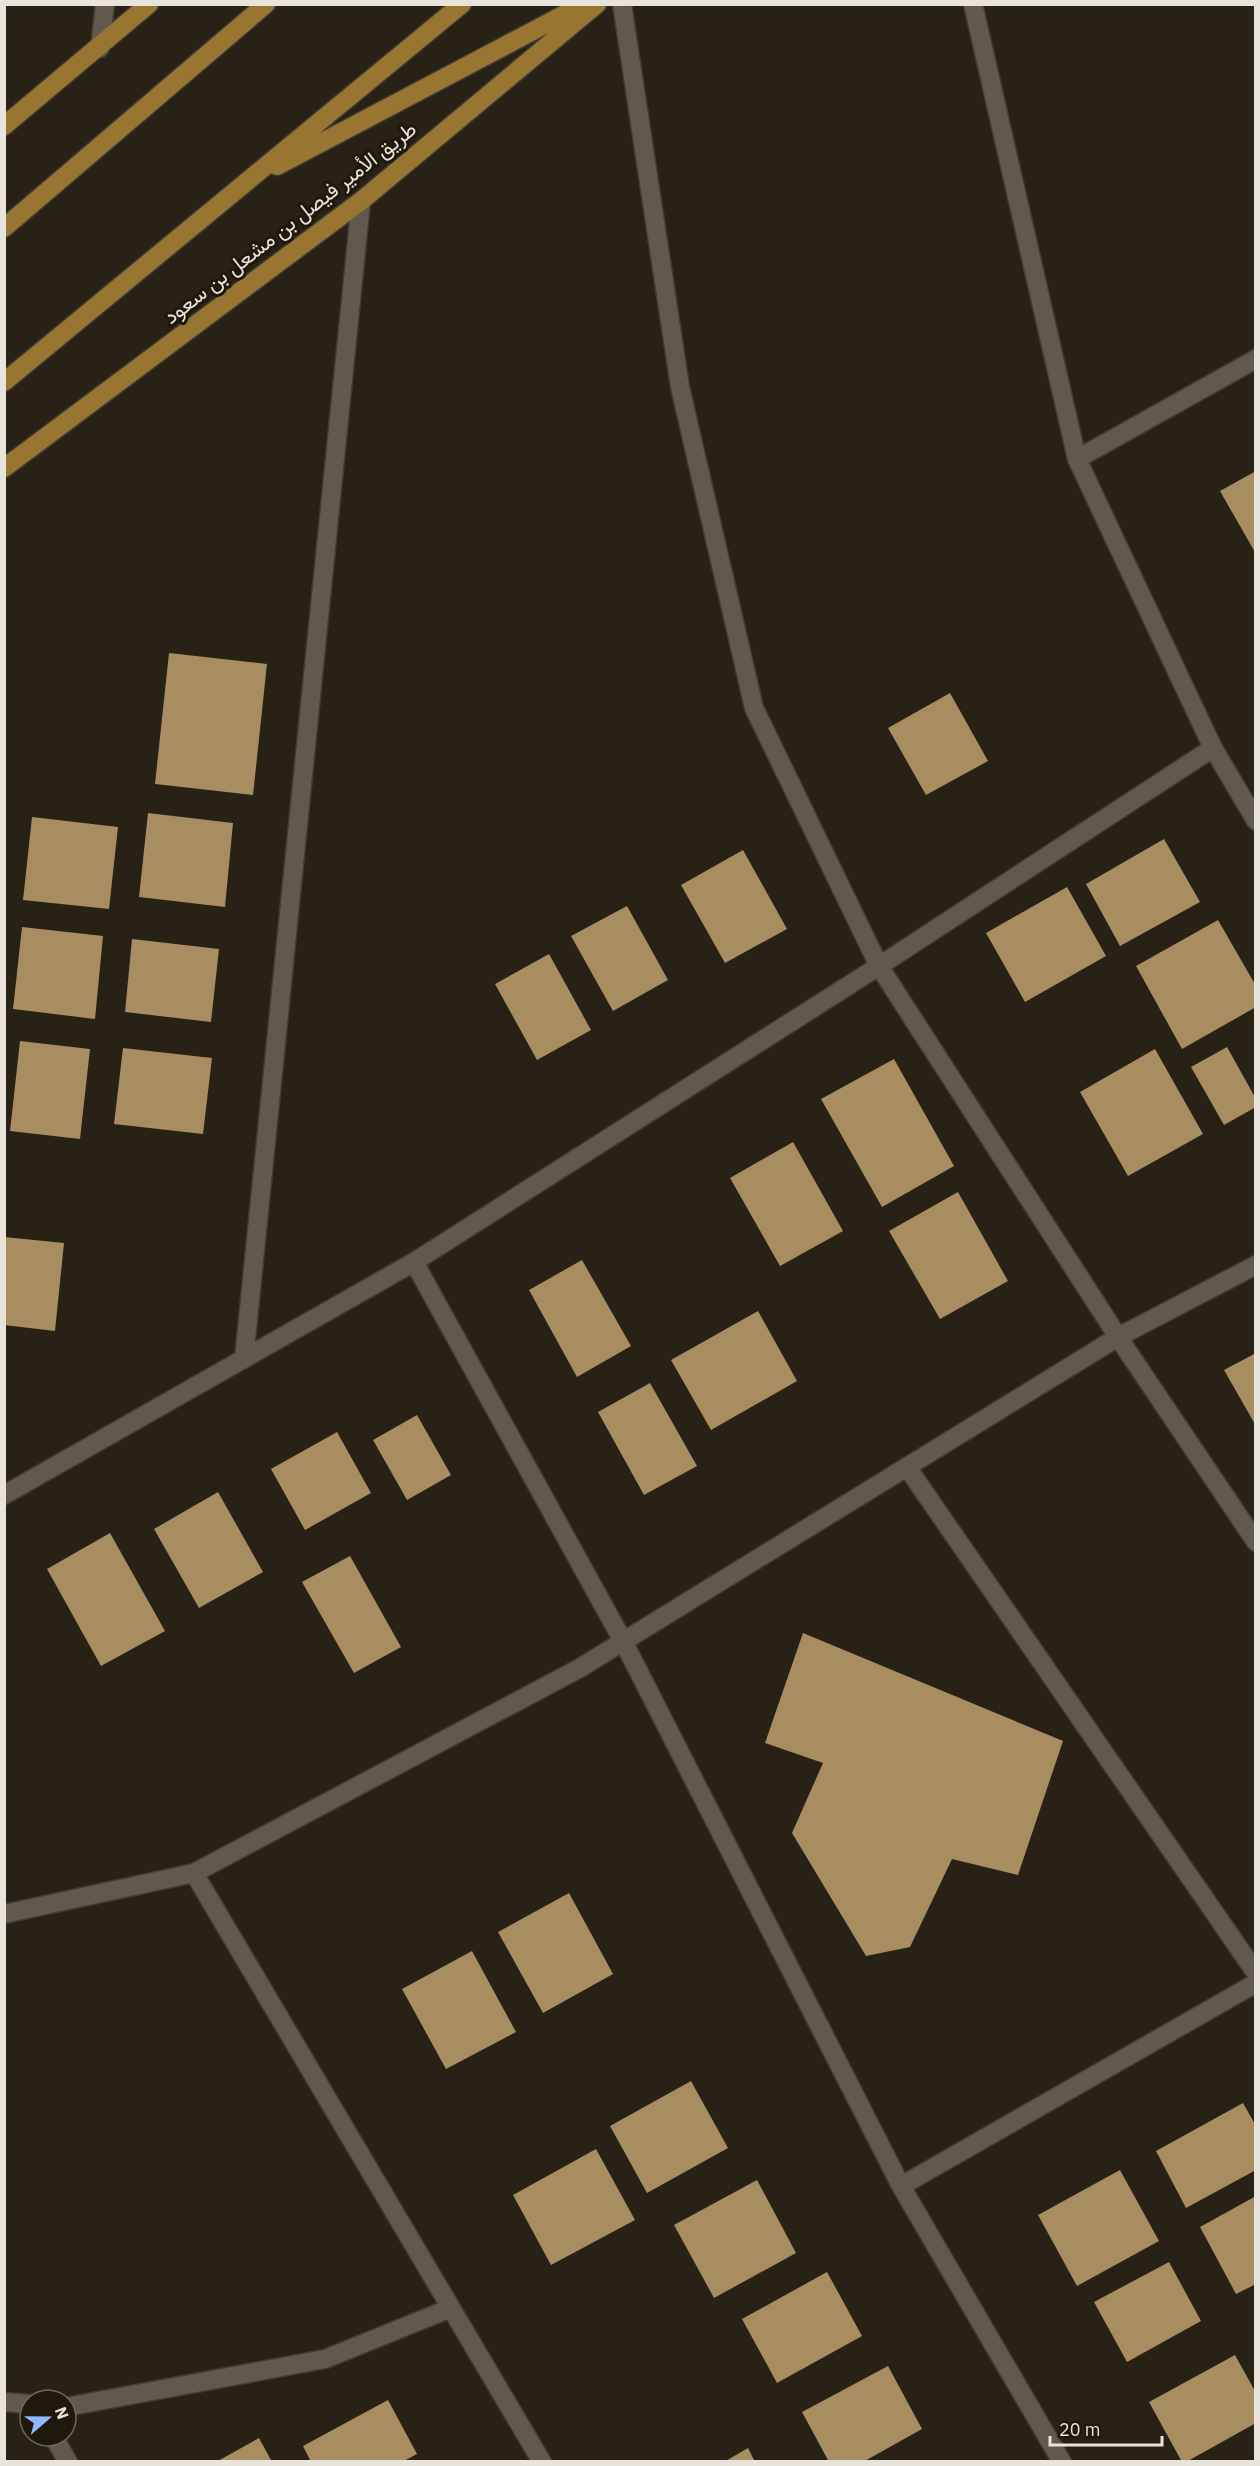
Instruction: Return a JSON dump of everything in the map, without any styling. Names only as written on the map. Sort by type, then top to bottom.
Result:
[{"type":"main road","points":[[4,126],[150,4]]},
{"type":"main road","points":[[4,228],[266,4]]},
{"type":"main road","points":[[4,382],[462,4]]},
{"type":"main road","points":[[244,183],[584,4]]},
{"type":"main road","name":"طريق الأمير فيصل بن مشعل بن سعود","points":[[4,468],[361,201],[597,4]]},
{"type":"street","points":[[100,48],[105,4]]},
{"type":"street","points":[[622,4],[680,387],[754,708],[879,966],[1118,1337],[1256,1542]]},
{"type":"street","points":[[973,4],[1077,459],[1214,748],[1256,821]]},
{"type":"street","points":[[244,1359],[361,201]]},
{"type":"street","points":[[1077,459],[1256,359]]},
{"type":"street","points":[[4,1495],[414,1262],[879,966],[1214,748]]},
{"type":"street","points":[[414,1262],[623,1641],[901,2186],[1062,2462]]},
{"type":"street","points":[[4,1914],[194,1873],[580,1668],[1118,1337],[1256,1265]]},
{"type":"street","points":[[907,1467],[1256,1973]]},
{"type":"street","points":[[194,1873],[542,2462]]},
{"type":"street","points":[[901,2186],[1256,1983]]},
{"type":"street","points":[[78,2405],[325,2359],[451,2308]]},
{"type":"street","points":[[60,2448],[68,2462]]},
{"type":"building","points":[[1256,471],[1256,554],[1220,491]]},
{"type":"building","points":[[169,653],[267,664],[253,795],[155,784]]},
{"type":"building","points":[[950,693],[988,761],[926,795],[888,728]]},
{"type":"building","points":[[148,813],[233,823],[225,907],[139,897]]},
{"type":"building","points":[[32,817],[118,827],[109,909],[23,900]]},
{"type":"building","points":[[1164,839],[1200,902],[1120,946],[1086,884]]},
{"type":"building","points":[[743,850],[787,929],[725,963],[681,885]]},
{"type":"building","points":[[1067,887],[1106,956],[1025,1002],[986,933]]},
{"type":"building","points":[[627,906],[668,980],[613,1011],[571,936]]},
{"type":"building","points":[[1218,920],[1256,986],[1256,1007],[1182,1049],[1136,966]]},
{"type":"building","points":[[22,927],[103,936],[95,1019],[13,1009]]},
{"type":"building","points":[[132,939],[219,949],[211,1022],[125,1012]]},
{"type":"building","points":[[549,954],[591,1030],[537,1060],[495,984]]},
{"type":"building","points":[[20,1041],[90,1049],[80,1139],[10,1131]]},
{"type":"building","points":[[1227,1047],[1256,1099],[1256,1107],[1224,1125],[1191,1067]]},
{"type":"building","points":[[123,1048],[212,1058],[203,1134],[114,1124]]},
{"type":"building","points":[[1155,1049],[1203,1134],[1128,1176],[1080,1092]]},
{"type":"building","points":[[894,1059],[954,1166],[882,1207],[821,1099]]},
{"type":"building","points":[[793,1142],[843,1231],[780,1266],[730,1178]]},
{"type":"building","points":[[958,1192],[1008,1281],[940,1319],[889,1231]]},
{"type":"building","points":[[4,1237],[64,1243],[55,1331],[4,1325]]},
{"type":"building","points":[[582,1260],[631,1346],[577,1377],[529,1290]]},
{"type":"building","points":[[758,1311],[797,1381],[711,1430],[671,1360]]},
{"type":"building","points":[[1256,1353],[1256,1426],[1224,1370]]},
{"type":"building","points":[[650,1383],[697,1466],[644,1495],[598,1412]]},
{"type":"building","points":[[417,1415],[451,1475],[407,1500],[373,1440]]},
{"type":"building","points":[[337,1432],[371,1493],[305,1530],[271,1469]]},
{"type":"building","points":[[218,1492],[263,1572],[199,1608],[154,1529]]},
{"type":"building","points":[[110,1533],[165,1631],[101,1666],[47,1569]]},
{"type":"building","points":[[350,1556],[401,1647],[354,1673],[302,1582]]},
{"type":"building","points":[[803,1633],[1063,1741],[1018,1875],[952,1859],[910,1947],[866,1956],[792,1833],[823,1763],[765,1743]]},
{"type":"building","points":[[569,1893],[613,1974],[543,2013],[498,1932]]},
{"type":"building","points":[[472,1951],[516,2032],[446,2069],[402,1989]]},
{"type":"building","points":[[691,2081],[728,2148],[647,2193],[610,2126]]},
{"type":"building","points":[[1243,2103],[1256,2126],[1256,2170],[1186,2208],[1156,2151]]},
{"type":"building","points":[[596,2149],[635,2220],[551,2265],[513,2195]]},
{"type":"building","points":[[1120,2170],[1159,2241],[1077,2286],[1038,2215]]},
{"type":"building","points":[[757,2180],[796,2253],[714,2298],[674,2225]]},
{"type":"building","points":[[1256,2196],[1256,2284],[1236,2294],[1200,2227]]},
{"type":"building","points":[[1169,2262],[1201,2321],[1127,2362],[1094,2302]]},
{"type":"building","points":[[827,2272],[862,2336],[777,2383],[742,2319]]},
{"type":"building","points":[[1235,2355],[1256,2393],[1256,2423],[1186,2462],[1182,2462],[1149,2402]]},
{"type":"building","points":[[888,2366],[922,2429],[863,2462],[829,2462],[802,2412]]},
{"type":"building","points":[[388,2400],[417,2454],[402,2462],[311,2462],[303,2446]]},
{"type":"building","points":[[259,2438],[272,2462],[216,2462]]},
{"type":"building","points":[[748,2448],[755,2462],[724,2462]]}]
